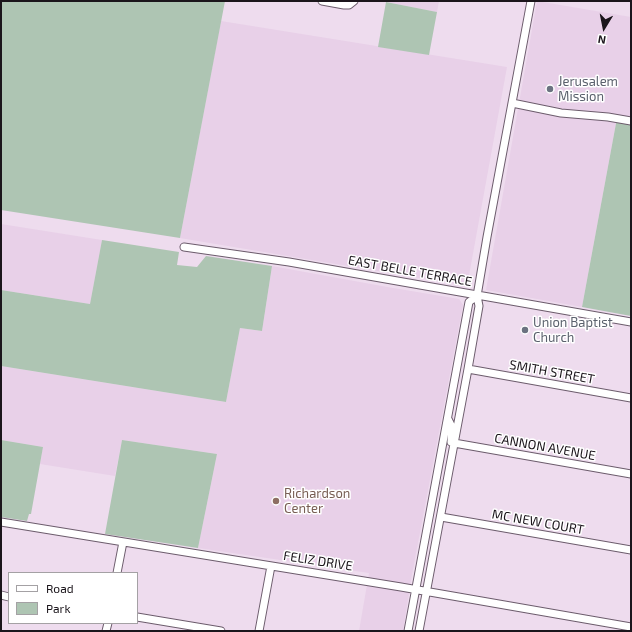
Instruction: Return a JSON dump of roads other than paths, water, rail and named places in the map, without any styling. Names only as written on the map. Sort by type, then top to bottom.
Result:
[{"type":"street","points":[[322,1],[344,5],[349,5],[353,2]]},
{"type":"street","points":[[419,631],[480,306],[477,296],[487,236],[531,1]]},
{"type":"street","points":[[512,103],[561,112],[631,121]]},
{"type":"street","name":"EAST BELLE TERRACE","points":[[184,247],[289,262],[631,322]]},
{"type":"street","points":[[408,631],[469,302],[477,296]]},
{"type":"street","name":"SMITH STREET","points":[[468,369],[631,398]]},
{"type":"street","points":[[448,419],[452,427],[449,471]]},
{"type":"street","name":"CANNON AVENUE","points":[[454,443],[631,474]]},
{"type":"street","name":"MC NEW COURT","points":[[440,517],[631,550]]},
{"type":"street","name":"FELIZ DRIVE","points":[[1,522],[416,589],[631,627]]},
{"type":"street","points":[[117,572],[123,542]]},
{"type":"street","points":[[259,631],[271,566]]},
{"type":"street","points":[[138,617],[221,631]]},
{"type":"place","name":"Jerusalem Mission","points":[[550,89]]},
{"type":"place","name":"Union Baptist Church","points":[[525,330]]},
{"type":"place","name":"Richardson Center","points":[[276,501]]}]
